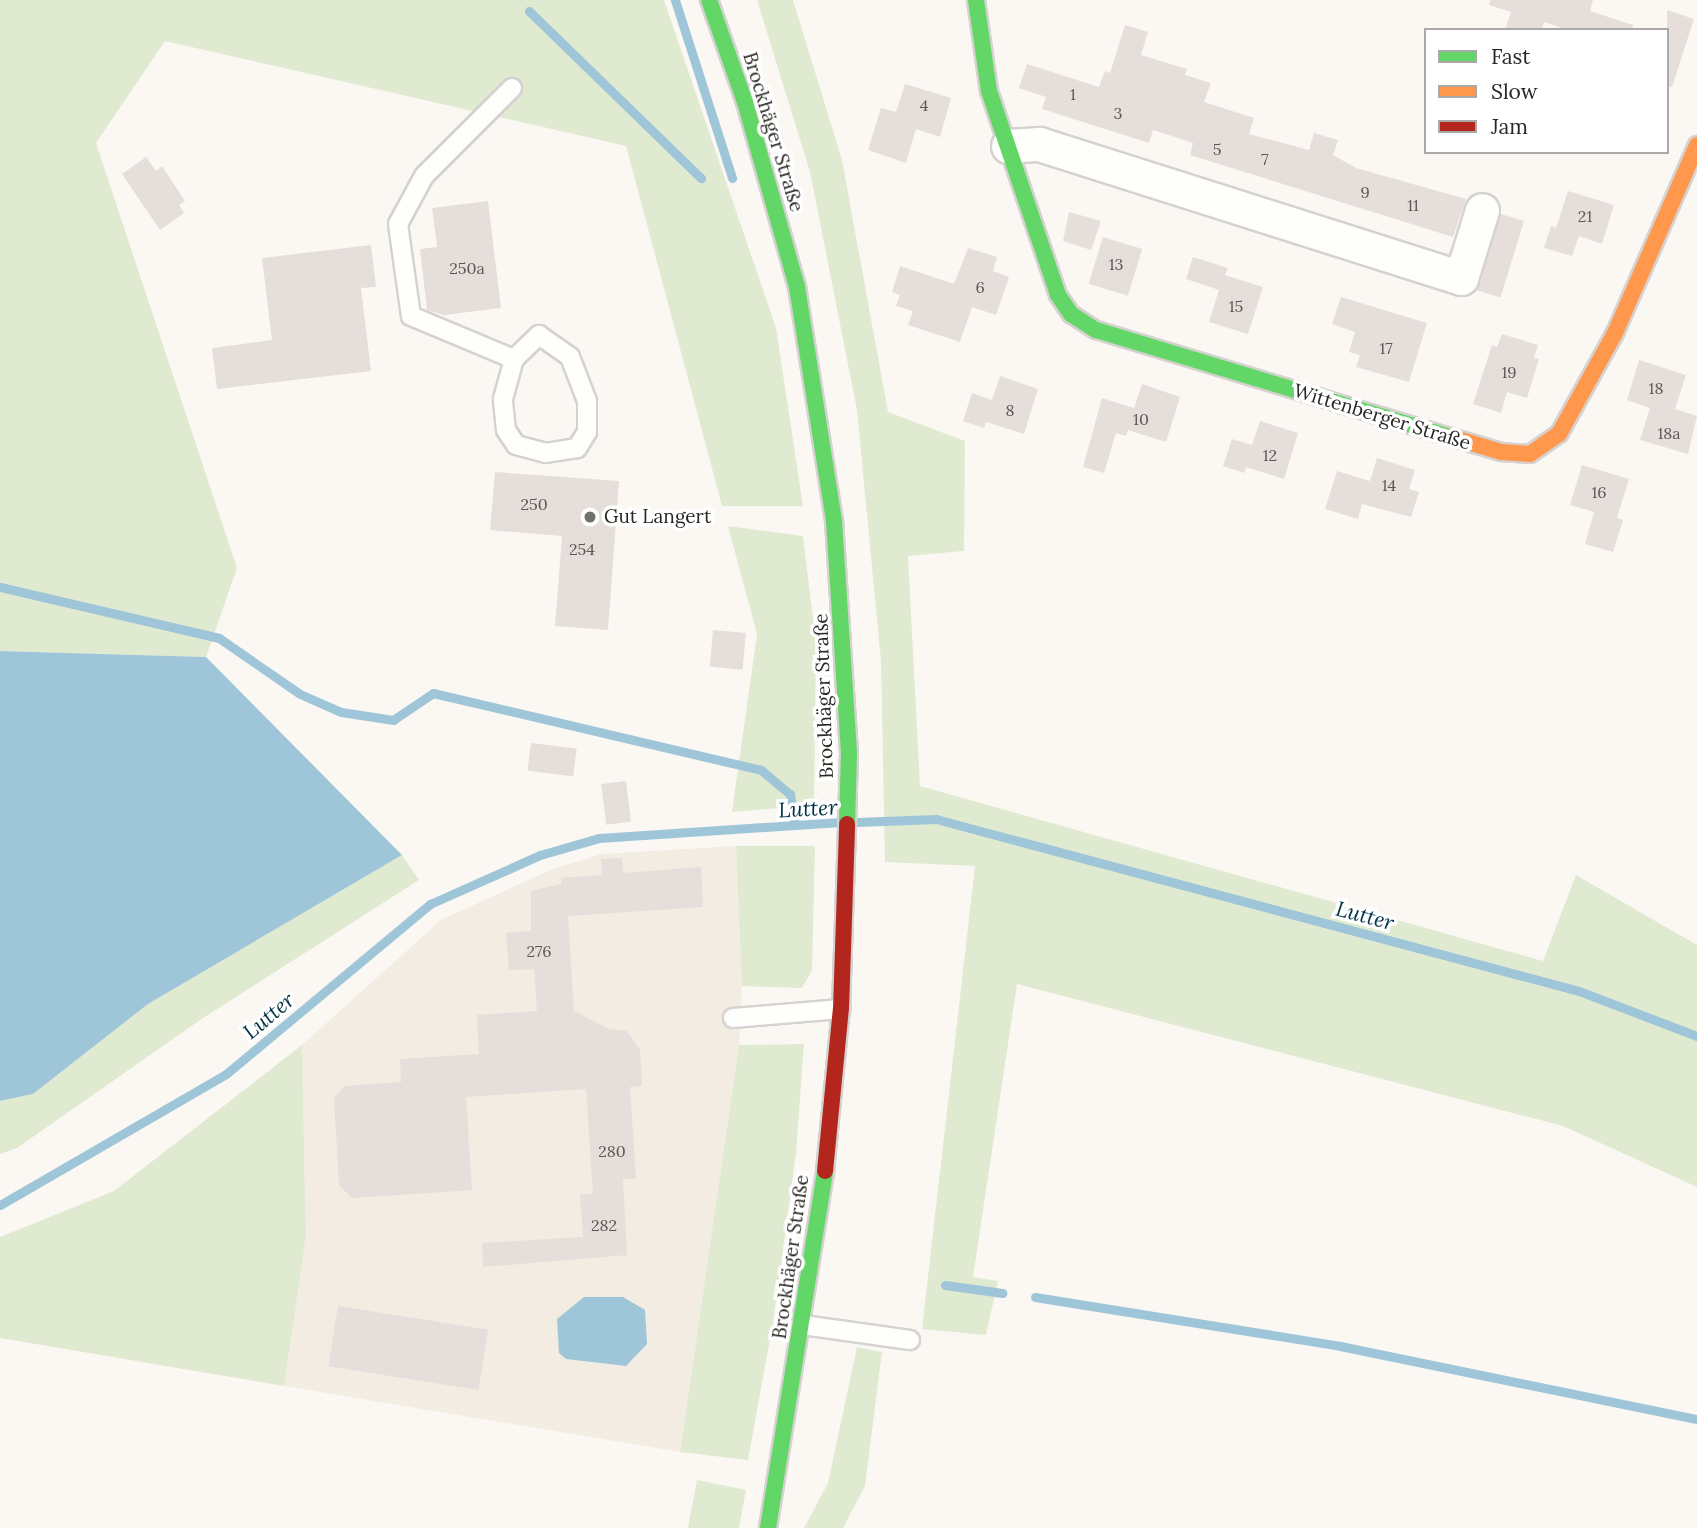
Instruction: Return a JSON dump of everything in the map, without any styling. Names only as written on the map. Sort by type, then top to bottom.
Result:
[{"type":"main road","name":"Brockhäger Straße","points":[[709,0],[745,102],[797,287],[834,521],[849,753],[848,872],[841,1009],[803,1325],[768,1528]]},
{"type":"main road","name":"Wittenberger Straße","points":[[976,0],[989,91],[1058,295],[1071,314],[1096,330],[1501,452],[1530,454],[1559,434],[1615,333],[1697,145]]},
{"type":"street","points":[[1008,146],[1039,144],[1461,278],[1482,210]]},
{"type":"lane","points":[[512,88],[424,176],[397,224],[411,316],[514,359]]},
{"type":"lane","points":[[539,335],[570,358],[587,401],[587,432],[577,448],[546,453],[516,445],[506,430],[503,399],[514,359],[539,335]]},
{"type":"lane","points":[[733,1018],[841,1009]]},
{"type":"lane","points":[[803,1325],[910,1340]]},
{"type":"shaded area","points":[[736,846],[742,986],[739,1045],[680,1452],[284,1386],[306,1237],[302,1045],[441,920],[550,870],[601,854]]},
{"type":"green space","points":[[0,0],[664,0],[776,328],[803,506],[722,506],[626,146],[165,41],[96,143],[237,568],[206,657],[0,651]]},
{"type":"green space","points":[[757,0],[793,0],[842,160],[888,412],[965,441],[964,551],[908,556],[920,786],[1543,961],[1576,875],[1697,945],[1697,1187],[1563,1126],[1017,984],[973,1277],[998,1281],[986,1335],[922,1329],[975,866],[885,862],[881,661],[857,410],[810,172]]},
{"type":"green space","points":[[728,526],[803,536],[816,643],[814,805],[732,812],[757,634]]},
{"type":"green space","points":[[736,846],[815,846],[812,970],[802,988],[742,986]]},
{"type":"green space","points":[[402,855],[419,880],[203,1018],[17,1148],[0,1154],[0,1101],[33,1094],[148,1004]]},
{"type":"green space","points":[[804,1044],[796,1153],[773,1323],[748,1460],[680,1452],[739,1045]]},
{"type":"green space","points":[[302,1045],[306,1237],[284,1386],[0,1338],[0,1237],[114,1191]]},
{"type":"green space","points":[[857,1347],[882,1352],[865,1486],[843,1528],[804,1528],[828,1483]]},
{"type":"green space","points":[[697,1480],[746,1490],[739,1528],[688,1528]]},
{"type":"water","points":[[0,651],[206,657],[402,855],[148,1004],[33,1094],[0,1101]]},
{"type":"water","points":[[584,1297],[623,1297],[645,1310],[647,1344],[626,1366],[566,1359],[559,1353],[557,1319]]},
{"type":"building","points":[[1490,0],[1593,0],[1590,11],[1633,25],[1632,28],[1562,28],[1544,22],[1542,28],[1506,28],[1511,12],[1489,5]]},
{"type":"building","points":[[1667,10],[1694,19],[1672,87],[1669,86]]},
{"type":"building","points":[[1125,25],[1148,32],[1141,55],[1187,69],[1185,75],[1211,83],[1204,102],[1254,118],[1249,134],[1309,150],[1314,133],[1338,140],[1333,155],[1356,168],[1466,199],[1453,237],[1190,155],[1193,143],[1153,130],[1149,143],[1042,109],[1046,97],[1019,88],[1027,64],[1099,87],[1105,71],[1110,73]]},
{"type":"building","points":[[905,84],[951,98],[940,137],[916,129],[906,163],[868,150],[881,108],[896,112]]},
{"type":"building","points":[[146,157],[156,171],[162,166],[185,201],[179,205],[184,213],[160,230],[122,174]]},
{"type":"building","points":[[1568,191],[1614,205],[1602,244],[1579,236],[1572,256],[1544,248],[1551,226],[1556,228]]},
{"type":"building","points":[[488,201],[501,308],[444,315],[427,310],[420,249],[437,247],[432,208]]},
{"type":"building","points":[[1069,212],[1101,221],[1091,250],[1063,241]]},
{"type":"building","points":[[1501,214],[1524,221],[1501,298],[1478,291]]},
{"type":"building","points":[[1103,237],[1142,249],[1128,296],[1089,284]]},
{"type":"building","points":[[371,245],[376,287],[361,288],[371,371],[217,389],[212,348],[272,340],[262,258]]},
{"type":"building","points":[[968,248],[997,257],[993,271],[1009,277],[996,315],[972,307],[960,342],[908,325],[913,311],[896,306],[900,295],[892,292],[900,266],[954,284]]},
{"type":"building","points":[[1193,257],[1228,268],[1225,275],[1263,287],[1248,334],[1209,322],[1219,290],[1186,279]]},
{"type":"building","points":[[1341,297],[1427,323],[1409,382],[1356,367],[1360,355],[1349,352],[1355,332],[1332,324]]},
{"type":"building","points":[[1502,334],[1538,345],[1534,358],[1539,359],[1527,398],[1507,392],[1501,413],[1473,404],[1492,345],[1497,347]]},
{"type":"building","points":[[1639,360],[1686,375],[1675,409],[1697,416],[1688,454],[1640,440],[1650,408],[1627,400]]},
{"type":"building","points":[[1000,376],[1038,389],[1024,434],[986,422],[984,428],[963,421],[972,393],[992,400]]},
{"type":"building","points":[[1142,384],[1180,397],[1166,442],[1128,430],[1126,436],[1116,433],[1104,473],[1083,467],[1102,398],[1134,408]]},
{"type":"building","points":[[1260,421],[1298,433],[1284,479],[1246,467],[1244,473],[1223,466],[1232,439],[1252,445]]},
{"type":"building","points":[[1377,458],[1415,470],[1409,489],[1419,492],[1411,517],[1362,504],[1358,519],[1325,509],[1337,471],[1370,481]]},
{"type":"building","points":[[1582,465],[1629,479],[1617,518],[1623,520],[1613,552],[1585,544],[1594,512],[1570,505]]},
{"type":"building","points":[[495,472],[619,481],[608,630],[555,626],[562,536],[490,530]]},
{"type":"building","points":[[713,630],[746,633],[743,670],[710,667]]},
{"type":"building","points":[[531,743],[577,749],[573,776],[528,771]]},
{"type":"building","points":[[626,781],[631,822],[606,825],[601,784]]},
{"type":"building","points":[[622,858],[623,873],[701,867],[703,907],[568,916],[574,1011],[609,1029],[627,1031],[640,1050],[642,1086],[630,1087],[636,1179],[623,1179],[627,1255],[483,1267],[482,1243],[583,1237],[580,1194],[593,1194],[586,1089],[466,1097],[472,1190],[352,1198],[339,1185],[334,1098],[345,1086],[401,1082],[400,1059],[479,1054],[477,1015],[537,1011],[534,969],[509,970],[506,933],[531,931],[531,891],[561,884],[561,878],[602,875],[601,859]]},
{"type":"building","points":[[338,1306],[488,1330],[479,1390],[328,1366]]},
{"type":"waterway","points":[[675,0],[732,178]]},
{"type":"waterway","points":[[529,11],[701,178]]},
{"type":"waterway","points":[[0,587],[219,638],[300,694],[341,712],[393,720],[433,693],[761,770],[790,794],[795,824]]},
{"type":"waterway","name":"Lutter","points":[[857,822],[936,819],[1579,991],[1697,1036]]},
{"type":"waterway","name":"Lutter","points":[[0,1205],[226,1074],[430,904],[540,855],[599,838],[840,822]]},
{"type":"waterway","points":[[945,1285],[1002,1293]]},
{"type":"waterway","points":[[1035,1297],[1340,1346],[1697,1419]]},
{"type":"traffic: fast","points":[[709,0],[745,102],[797,287],[834,521],[849,753],[847,824]]},
{"type":"traffic: fast","points":[[976,0],[989,91],[1058,295],[1071,314],[1096,330],[1451,437]]},
{"type":"traffic: fast","points":[[768,1528],[825,1171]]},
{"type":"traffic: slow","points":[[1451,437],[1501,452],[1530,454],[1559,434],[1615,333],[1697,145]]},
{"type":"traffic: jam","points":[[825,1171],[841,1009],[847,824]]},
{"type":"place","name":"Gut Langert","points":[[590,517]]}]
